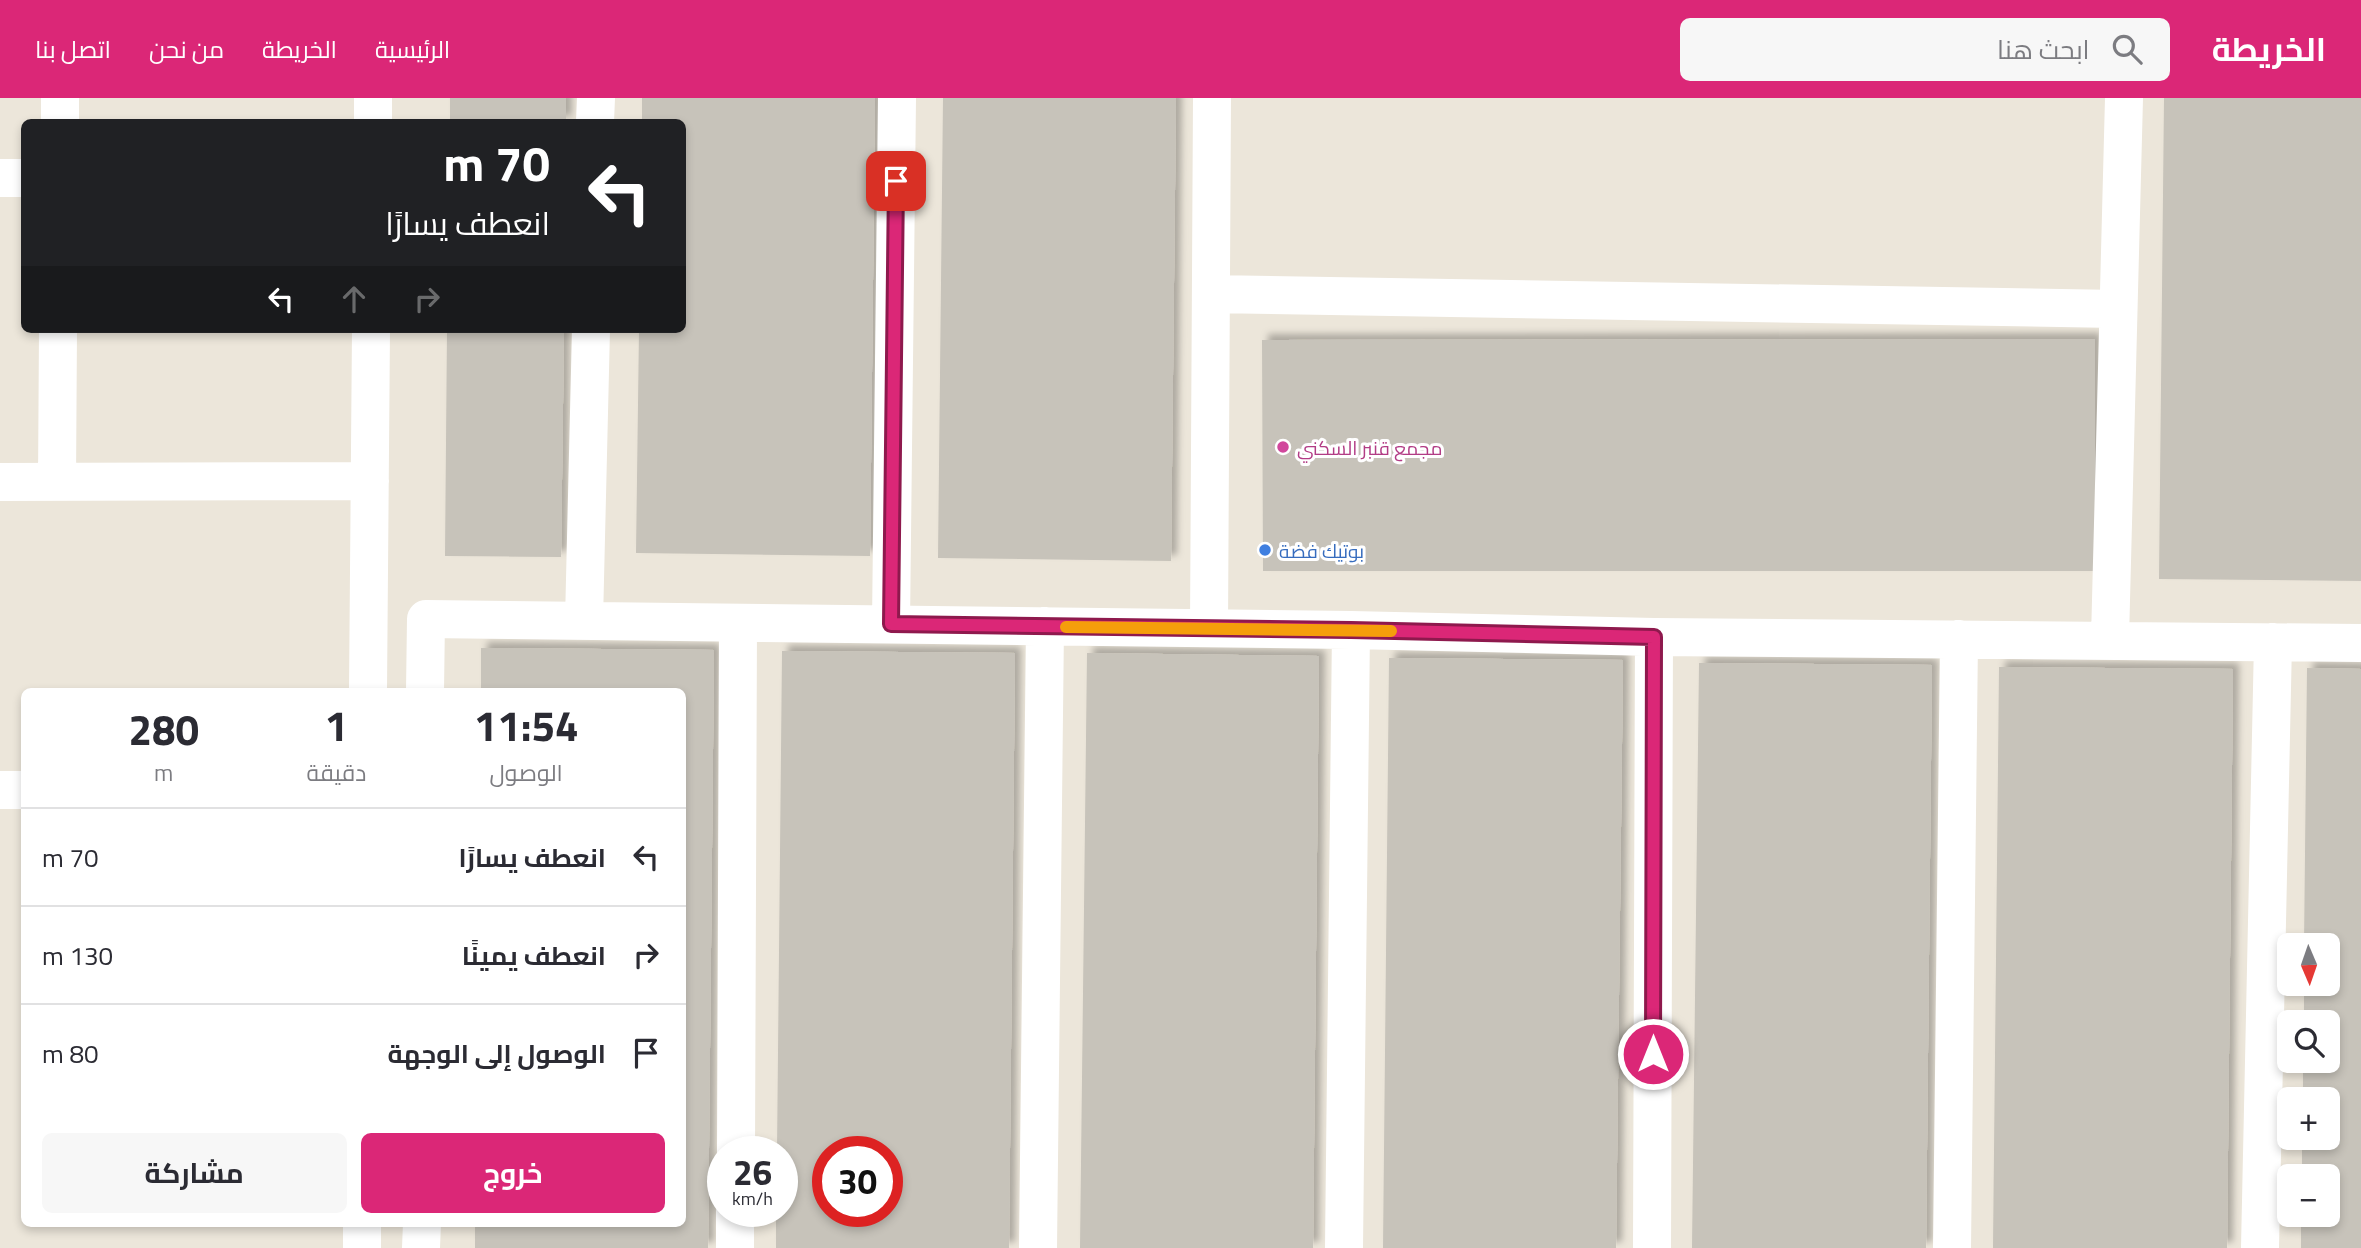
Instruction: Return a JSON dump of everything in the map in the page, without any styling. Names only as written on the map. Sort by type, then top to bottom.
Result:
[{"type":"street","points":[[60,98],[60,119]]},
{"type":"street","points":[[373,98],[373,119]]},
{"type":"street","points":[[595,119],[596,98]]},
{"type":"street","points":[[891,624],[897,98]]},
{"type":"street","points":[[1209,628],[1212,98]]},
{"type":"street","points":[[2110,639],[2124,98]]},
{"type":"street","points":[[0,178],[21,178]]},
{"type":"street","points":[[1211,294],[2118,309]]},
{"type":"street","points":[[57,482],[58,333]]},
{"type":"street","points":[[368,688],[371,333]]},
{"type":"street","points":[[584,621],[591,333]]},
{"type":"street","points":[[0,482],[370,481]]},
{"type":"street","points":[[425,688],[426,619],[1351,630],[1654,637],[2361,643]]},
{"type":"street","points":[[736,1136],[738,623]]},
{"type":"street","points":[[1038,1248],[1045,626]]},
{"type":"street","points":[[1344,1248],[1351,630]]},
{"type":"street","points":[[1652,1248],[1654,637]]},
{"type":"street","points":[[1952,1248],[1959,639]]},
{"type":"street","points":[[2260,1248],[2273,642]]},
{"type":"street","points":[[0,790],[21,790]]},
{"type":"street","points":[[362,1227],[362,1248]]},
{"type":"street","points":[[421,1248],[422,1227]]},
{"type":"street","points":[[735,1227],[735,1248]]},
{"type":"building","points":[[450,98],[566,98],[566,119],[450,119]]},
{"type":"building","points":[[642,98],[875,98],[870,556],[636,553],[639,333],[686,333],[686,119],[642,119]]},
{"type":"building","points":[[943,98],[1176,98],[1171,561],[938,558]]},
{"type":"building","points":[[2164,98],[2361,98],[2361,581],[2159,579]]},
{"type":"building","points":[[447,333],[564,333],[561,557],[445,556]]},
{"type":"building","points":[[2095,339],[2095,571],[1263,571],[1262,340]]},
{"type":"building","points":[[481,648],[714,650],[709,1136],[707,1136],[708,1248],[475,1248],[475,1227],[686,1227],[686,688],[481,688]]},
{"type":"building","points":[[782,651],[1015,653],[1009,1248],[776,1248],[776,1227],[798,1227],[798,1136],[777,1136]]},
{"type":"building","points":[[1087,653],[1319,656],[1313,1248],[1080,1248]]},
{"type":"building","points":[[1389,658],[1623,660],[1616,1248],[1383,1248]]},
{"type":"building","points":[[1699,663],[1932,665],[1926,1248],[1692,1248]]},
{"type":"building","points":[[1999,667],[2233,669],[2227,1248],[1993,1248]]},
{"type":"building","points":[[2307,668],[2361,669],[2361,1248],[2301,1248],[2301,1227],[2340,1227],[2340,1164],[2302,1164],[2302,1150],[2340,1150],[2340,1087],[2303,1087],[2303,1073],[2340,1073],[2340,1010],[2304,1010],[2304,996],[2340,996],[2340,933],[2304,933]]},
{"type":"slow traffic","points":[[1066,627],[1391,631]]},
{"type":"place","name":"مجمع قنبر السكني","points":[[1283,447]]},
{"type":"place","name":"بوتيك فضة","points":[[1265,550]]},
{"type":"route","points":[[896,181],[891,624],[1654,637],[1653,1054]]}]
